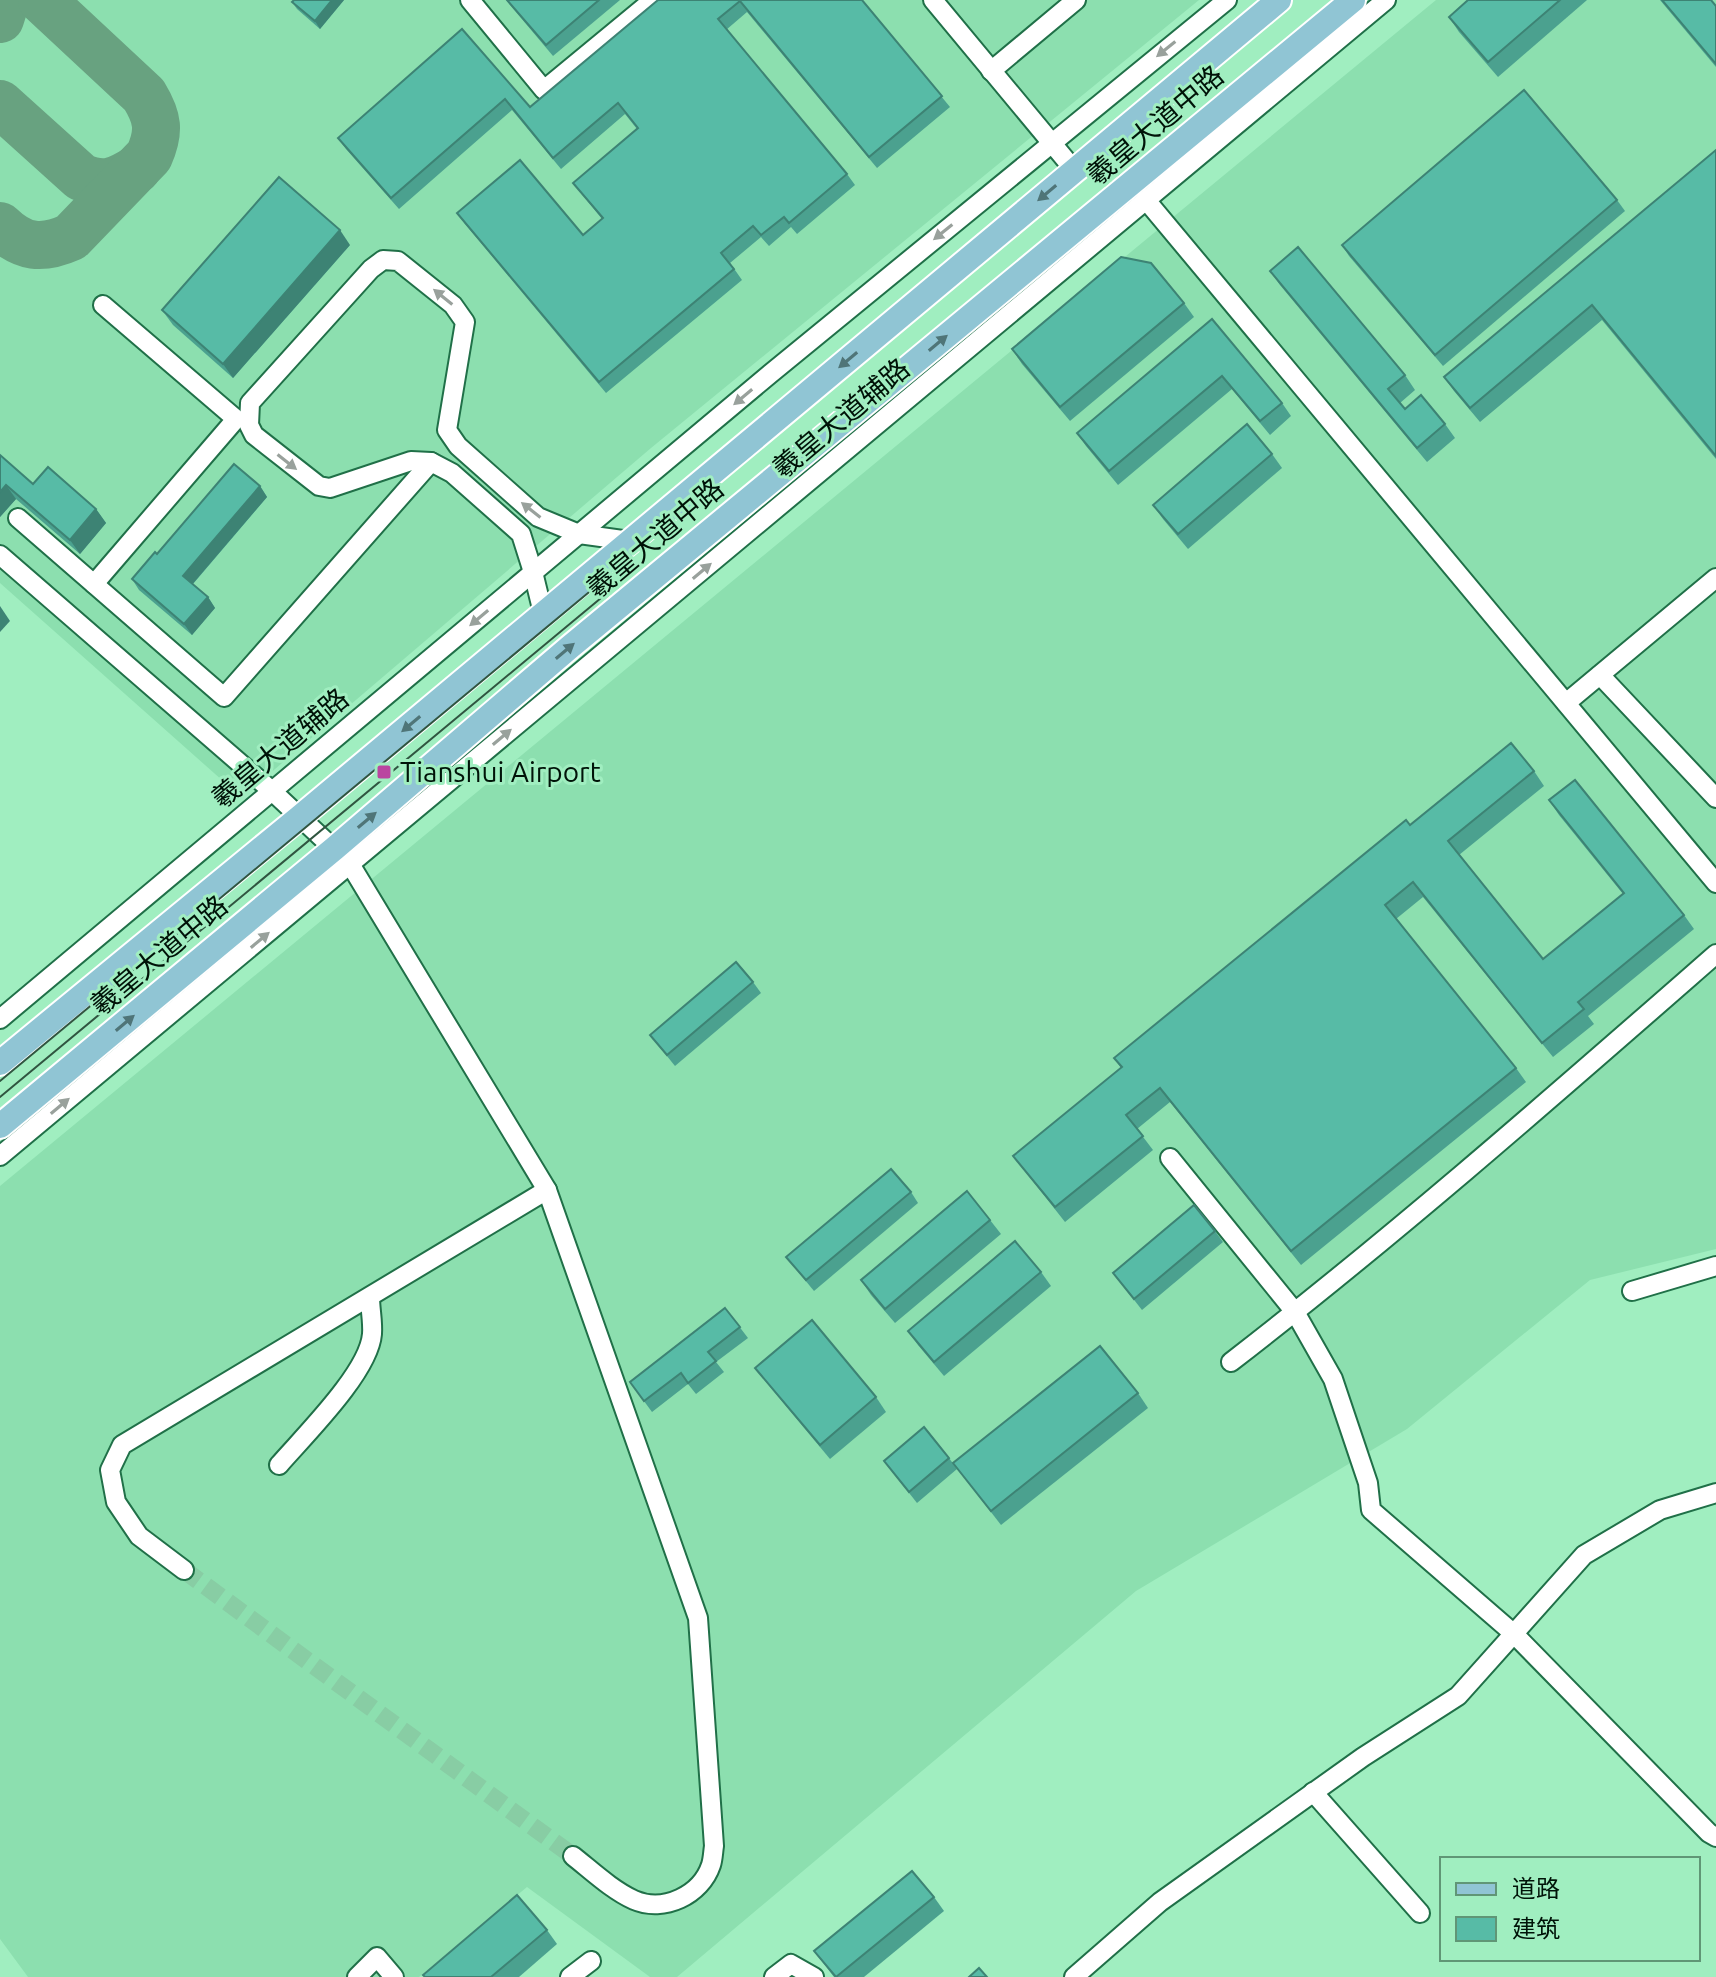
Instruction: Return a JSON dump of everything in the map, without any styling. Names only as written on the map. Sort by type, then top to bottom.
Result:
[{"type":"main road","name":"羲皇大道中路","points":[[0,1063],[300,817],[1279,0]]},
{"type":"main road","name":"羲皇大道中路","points":[[0,1126],[342,856],[582,637],[1353,0]]},
{"type":"street","points":[[470,0],[544,90],[653,0]]},
{"type":"street","points":[[933,0],[1075,171]]},
{"type":"street","points":[[991,71],[1076,0]]},
{"type":"street","name":"羲皇大道辅路","points":[[0,1019],[770,374],[1227,0]]},
{"type":"street","name":"羲皇大道辅路","points":[[0,1156],[342,856],[1146,200],[1386,0]]},
{"type":"street","points":[[1146,200],[1716,883]]},
{"type":"street","points":[[94,584],[250,403],[371,269],[383,260],[398,261],[453,305],[465,322],[447,430],[458,446],[538,517],[579,534],[630,541]]},
{"type":"street","points":[[103,305],[254,435],[319,486],[330,488],[411,461],[431,462],[452,473],[521,534],[543,613]]},
{"type":"street","points":[[250,403],[249,425],[254,435]]},
{"type":"street","points":[[18,518],[224,697],[431,462]]},
{"type":"street","points":[[0,555],[272,791],[342,856],[547,1190],[698,1618],[714,1846],[711,1864],[697,1887],[674,1901],[656,1904],[638,1902],[622,1893],[573,1856]]},
{"type":"street","points":[[1566,703],[1716,578]]},
{"type":"street","points":[[1600,675],[1716,798]]},
{"type":"street","points":[[1231,1362],[1542,1106],[1716,954]]},
{"type":"street","points":[[1170,1158],[1295,1312],[1333,1379],[1368,1483],[1371,1510],[1513,1633],[1716,1837]]},
{"type":"street","points":[[184,1570],[139,1536],[116,1502],[110,1470],[122,1445],[547,1190]]},
{"type":"street","points":[[1632,1291],[1716,1266]]},
{"type":"street","points":[[279,1465],[361,1367],[372,1336],[370,1297]]},
{"type":"street","points":[[1074,1977],[1160,1902],[1313,1792],[1458,1696],[1584,1555],[1660,1510],[1716,1493]]},
{"type":"street","points":[[1313,1792],[1420,1913]]},
{"type":"street","points":[[357,1977],[377,1957],[394,1977]]},
{"type":"street","points":[[570,1977],[591,1961]]},
{"type":"street","points":[[774,1977],[791,1964],[814,1977]]},
{"type":"shaded area","points":[[0,0],[1199,0],[651,448],[261,781],[232,789],[0,583]]},
{"type":"shaded area","points":[[1436,0],[1716,0],[1716,1249],[1590,1280],[1407,1429],[1136,1591],[677,1977],[650,1977],[527,1887],[419,1977],[28,1977],[0,1939],[0,1186]]},
{"type":"building","points":[[332,0],[315,21],[292,2]]},
{"type":"building","points":[[507,0],[599,0],[546,45]]},
{"type":"building","points":[[658,0],[862,0],[942,96],[869,157],[740,1],[718,19],[847,174],[789,223],[784,217],[761,235],[753,226],[721,253],[734,269],[599,382],[457,213],[520,160],[583,235],[603,218],[573,183],[638,128],[618,103],[553,158],[505,99],[391,198],[338,138],[462,29],[530,107]]},
{"type":"building","points":[[1468,0],[1560,0],[1488,62],[1449,17]]},
{"type":"building","points":[[1662,0],[1711,0],[1716,6],[1716,64]]},
{"type":"building","points":[[1524,90],[1617,200],[1435,355],[1342,245]]},
{"type":"building","points":[[1716,150],[1716,456],[1592,305],[1470,408],[1444,377]]},
{"type":"building","points":[[279,177],[340,230],[223,364],[162,310]]},
{"type":"building","points":[[1298,247],[1405,375],[1388,389],[1405,409],[1421,395],[1445,424],[1417,448],[1270,271]]},
{"type":"building","points":[[1121,257],[1151,263],[1184,303],[1060,407],[1012,349]]},
{"type":"building","points":[[1212,319],[1282,403],[1260,421],[1222,376],[1109,471],[1077,433]]},
{"type":"building","points":[[1247,424],[1272,454],[1178,534],[1153,505]]},
{"type":"building","points":[[0,455],[33,484],[48,467],[96,509],[70,540],[6,485],[0,492]]},
{"type":"building","points":[[234,464],[260,486],[183,576],[208,597],[184,624],[132,579]]},
{"type":"building","points":[[1511,743],[1534,771],[1448,841],[1543,959],[1624,893],[1549,800],[1575,780],[1684,915],[1578,1002],[1584,1009],[1542,1043],[1413,882],[1385,905],[1516,1068],[1291,1251],[1160,1088],[1126,1115],[1143,1136],[1055,1207],[1013,1156],[1122,1067],[1114,1058],[1406,820],[1410,825]]},
{"type":"building","points":[[736,962],[753,982],[667,1055],[650,1035]]},
{"type":"building","points":[[891,1169],[911,1192],[806,1280],[786,1257]]},
{"type":"building","points":[[967,1191],[990,1220],[885,1309],[861,1280]]},
{"type":"building","points":[[1194,1205],[1215,1231],[1134,1299],[1113,1273]]},
{"type":"building","points":[[1015,1241],[1041,1272],[934,1362],[908,1331]]},
{"type":"building","points":[[725,1308],[740,1327],[708,1352],[716,1361],[688,1383],[681,1373],[644,1401],[630,1382]]},
{"type":"building","points":[[812,1320],[876,1397],[820,1445],[755,1368]]},
{"type":"building","points":[[1100,1346],[1138,1393],[991,1511],[953,1463]]},
{"type":"building","points":[[924,1427],[949,1458],[909,1492],[884,1461]]},
{"type":"building","points":[[912,1871],[934,1897],[836,1977],[814,1951]]},
{"type":"building","points":[[517,1895],[547,1930],[491,1977],[423,1975]]},
{"type":"building","points":[[979,1968],[987,1977],[969,1977]]},
{"type":"taxiway","points":[[0,19],[6,0]]},
{"type":"taxiway","points":[[0,226],[17,239],[33,245],[51,244],[71,237],[149,156],[155,139],[155,118],[144,95],[42,0]]},
{"type":"taxiway","points":[[0,104],[81,177],[110,182],[137,169]]},
{"type":"tunnel","points":[[184,1570],[573,1856]]},
{"type":"tram line","points":[[0,1081],[594,588]]},
{"type":"tram line","points":[[0,1097],[601,598]]},
{"type":"place","name":"Tianshui Airport","points":[[384,772]]}]
